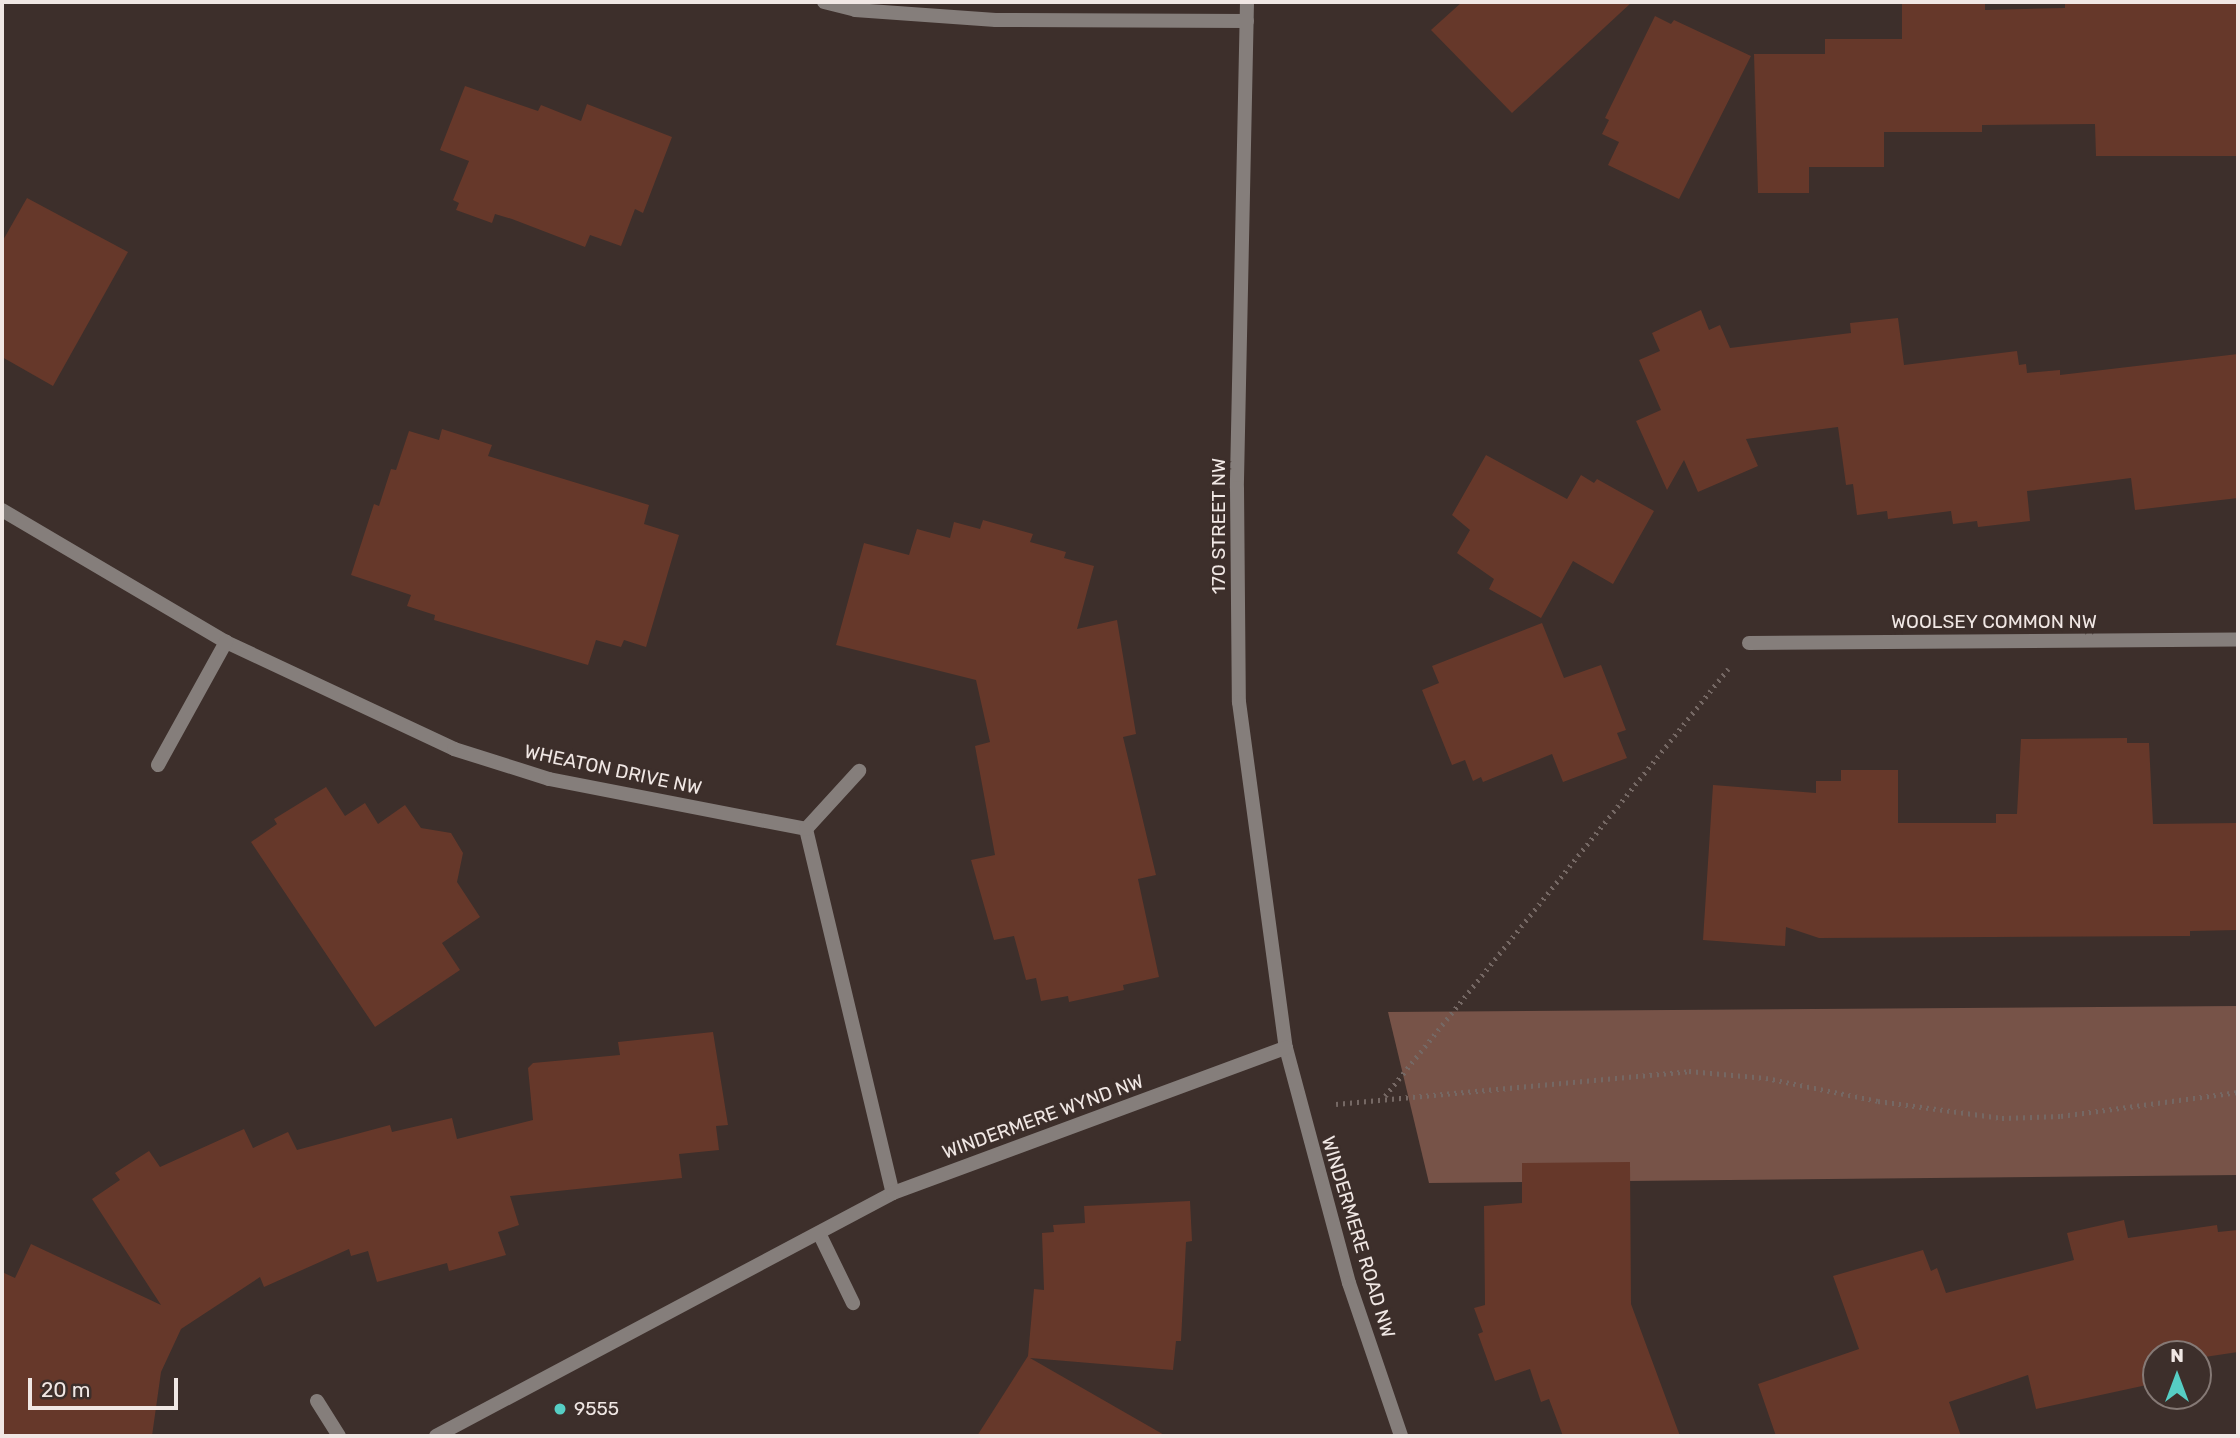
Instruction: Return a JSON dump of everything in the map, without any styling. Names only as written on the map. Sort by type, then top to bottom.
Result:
[{"type":"street","points":[[824,2],[855,10],[996,20],[1247,22]]},
{"type":"street","name":"170 STREET NW","points":[[1247,2],[1237,488],[1239,702],[1286,1048]]},
{"type":"street","name":"WHEATON DRIVE NW","points":[[2,510],[226,642],[466,753],[549,779],[806,829]]},
{"type":"street","name":"WOOLSEY COMMON NW","points":[[1749,643],[2238,640]]},
{"type":"street","points":[[158,765],[226,642]]},
{"type":"street","points":[[859,771],[806,829],[893,1193]]},
{"type":"street","name":"WINDERMERE ROAD NW","points":[[1286,1048],[1349,1283],[1401,1436]]},
{"type":"street","name":"WINDERMERE WYND NW","points":[[436,1436],[893,1193],[1286,1048]]},
{"type":"street","points":[[819,1233],[853,1303]]},
{"type":"street","points":[[317,1401],[340,1436]]},
{"type":"path","points":[[1385,1097],[1749,643]]},
{"type":"path","points":[[1301,1110],[1385,1097],[1689,1071],[1766,1078],[1878,1101],[2002,1118],[2060,1116],[2238,1092]]},
{"type":"shaded area","points":[[2238,1006],[2238,1175],[1429,1183],[1388,1012]]},
{"type":"building","points":[[1462,2],[1632,2],[1512,113],[1431,30]]},
{"type":"building","points":[[1902,2],[1985,2],[1985,10],[2065,8],[2065,2],[2237,2],[2238,156],[2096,156],[2095,124],[1982,125],[1982,132],[1884,132],[1884,167],[1809,167],[1809,193],[1758,193],[1754,54],[1825,54],[1825,39],[1902,39]]},
{"type":"building","points":[[1655,16],[1671,24],[1674,20],[1751,56],[1679,199],[1608,165],[1619,142],[1602,134],[1609,120],[1605,118]]},
{"type":"building","points":[[465,86],[538,111],[541,105],[581,121],[587,104],[672,137],[643,213],[635,209],[621,246],[590,235],[585,247],[495,214],[492,223],[456,210],[459,203],[453,200],[469,161],[440,150]]},
{"type":"building","points":[[27,198],[128,252],[53,386],[2,357],[2,242]]},
{"type":"building","points":[[1701,310],[1709,330],[1720,325],[1730,348],[1851,333],[1850,323],[1898,318],[1904,365],[2017,351],[2019,365],[2026,364],[2027,373],[2060,370],[2060,375],[2238,354],[2238,498],[2135,510],[2131,478],[2027,491],[2030,521],[1978,527],[1977,521],[1953,524],[1951,511],[1888,519],[1887,511],[1857,515],[1853,484],[1846,485],[1838,427],[1746,439],[1758,466],[1698,492],[1684,460],[1667,490],[1636,421],[1661,410],[1639,360],[1660,351],[1652,333]]},
{"type":"building","points":[[442,429],[492,445],[488,456],[649,505],[644,524],[679,535],[646,647],[624,640],[621,647],[596,640],[588,665],[434,620],[435,615],[407,606],[411,595],[351,575],[374,504],[379,506],[391,469],[396,470],[409,431],[439,440]]},
{"type":"building","points":[[1486,455],[1567,499],[1581,475],[1594,483],[1597,479],[1654,511],[1613,584],[1573,561],[1541,618],[1489,589],[1494,579],[1457,553],[1470,530],[1452,515]]},
{"type":"building","points":[[983,520],[1033,534],[1030,542],[1066,552],[1064,558],[1094,566],[1077,629],[1117,620],[1136,734],[1123,737],[1156,875],[1138,879],[1159,977],[1123,985],[1124,990],[1069,1002],[1068,996],[1041,1001],[1036,978],[1026,980],[1014,936],[994,940],[971,860],[995,855],[975,746],[990,742],[976,680],[836,645],[864,543],[909,555],[917,529],[950,538],[954,522],[980,529]]},
{"type":"building","points":[[1542,623],[1564,678],[1601,665],[1626,730],[1617,733],[1627,758],[1563,782],[1552,754],[1483,782],[1481,777],[1473,781],[1465,760],[1452,765],[1422,690],[1439,683],[1432,666]]},
{"type":"building","points":[[2127,738],[2127,743],[2149,743],[2153,824],[2238,823],[2238,930],[2190,931],[2190,936],[1819,938],[1786,927],[1785,946],[1703,940],[1713,785],[1816,793],[1816,781],[1841,781],[1841,770],[1898,770],[1898,823],[1996,823],[1996,814],[2017,814],[2021,739]]},
{"type":"building","points":[[326,787],[345,816],[365,803],[378,824],[405,805],[421,828],[451,833],[463,853],[457,882],[480,917],[442,943],[460,970],[375,1027],[251,842],[277,824],[274,819]]},
{"type":"building","points":[[713,1032],[728,1125],[716,1126],[719,1150],[679,1154],[682,1178],[510,1196],[519,1225],[498,1232],[506,1255],[449,1271],[447,1263],[377,1282],[368,1251],[351,1256],[349,1249],[264,1287],[260,1277],[181,1329],[161,1372],[152,1436],[2,1436],[2,1272],[15,1278],[31,1244],[161,1305],[92,1199],[120,1180],[115,1173],[149,1151],[160,1167],[244,1129],[253,1148],[288,1132],[297,1150],[390,1125],[392,1132],[452,1118],[457,1139],[533,1120],[528,1068],[533,1063],[620,1055],[618,1042]]},
{"type":"building","points":[[1630,1162],[1631,1304],[1680,1436],[1563,1436],[1549,1399],[1541,1402],[1530,1369],[1495,1381],[1478,1334],[1483,1332],[1474,1308],[1485,1305],[1484,1206],[1522,1203],[1522,1163]]},
{"type":"building","points":[[1190,1201],[1192,1241],[1186,1242],[1181,1341],[1176,1341],[1173,1370],[1030,1358],[1166,1436],[977,1436],[1028,1356],[1034,1289],[1044,1290],[1042,1233],[1054,1232],[1053,1225],[1085,1223],[1084,1206]]},
{"type":"building","points":[[2124,1220],[2128,1238],[2217,1225],[2218,1232],[2238,1230],[2238,1352],[2212,1356],[2212,1340],[2142,1340],[2142,1386],[2036,1409],[2028,1375],[1949,1402],[1961,1436],[1776,1436],[1758,1384],[1859,1349],[1833,1276],[1923,1250],[1931,1271],[1937,1268],[1946,1293],[2074,1260],[2067,1233]]},
{"type":"place","name":"9555","points":[[560,1409]]}]
